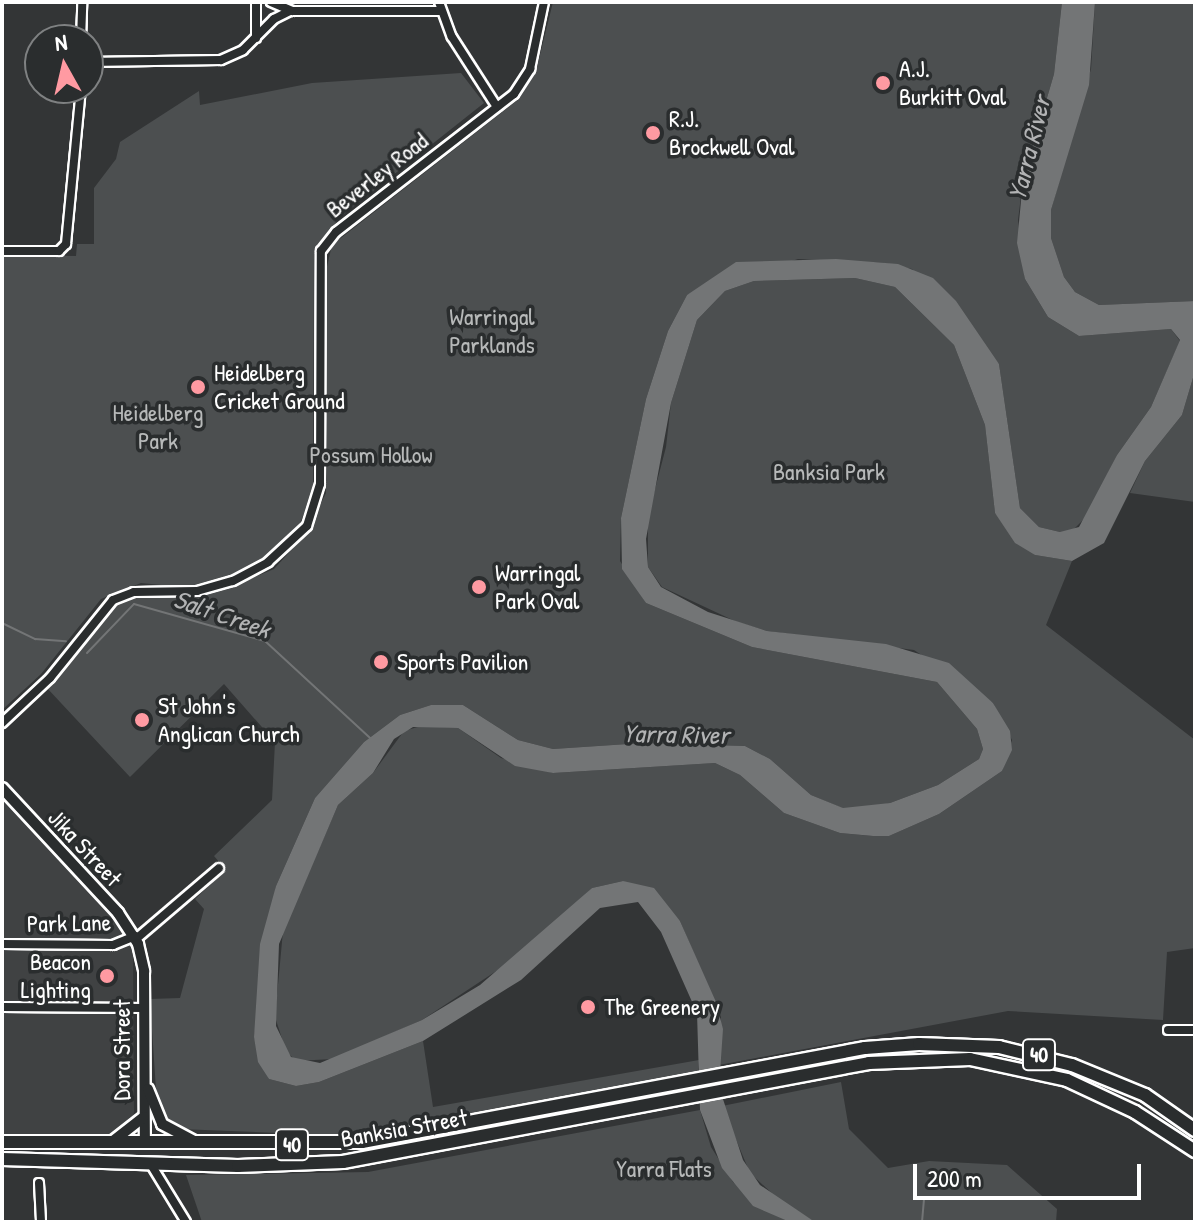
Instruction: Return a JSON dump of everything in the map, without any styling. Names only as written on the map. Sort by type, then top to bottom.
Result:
[{"type":"highway","name":"40","points":[[758,1077],[865,1048],[999,1047],[1110,1079],[1145,1095],[1195,1130]]},
{"type":"highway","name":"40","points":[[664,1094],[758,1077],[869,1063],[997,1062],[1067,1080],[1102,1096],[1195,1151]]},
{"type":"highway","points":[[1102,1096],[1110,1079]]},
{"type":"highway","name":"Banksia Street","points":[[2,1142],[362,1142],[664,1094]]},
{"type":"highway","name":"Banksia Street","points":[[2,1159],[150,1163],[343,1162],[664,1094]]},
{"type":"highway","name":"Dora Street","points":[[145,1143],[150,1163]]},
{"type":"main road","name":"Jika Street","points":[[2,788],[136,938]]},
{"type":"main road","name":"Dora Street","points":[[136,938],[144,1008],[145,1143]]},
{"type":"main road","points":[[144,1076],[162,1124],[202,1144]]},
{"type":"main road","points":[[107,1143],[144,1117]]},
{"type":"street","points":[[81,24],[82,2]]},
{"type":"street","points":[[256,2],[256,39]]},
{"type":"street","points":[[271,2],[292,11]]},
{"type":"street","name":"Beverley Road","points":[[2,723],[50,678],[105,606],[129,593],[197,591],[233,581],[268,562],[307,526],[320,484],[321,251],[336,232],[497,107],[530,69],[544,2]]},
{"type":"street","points":[[104,62],[209,62],[239,52],[274,19],[292,11],[440,6],[497,107]]},
{"type":"street","points":[[2,251],[59,251],[66,244],[79,104]]},
{"type":"street","points":[[136,938],[219,868]]},
{"type":"street","name":"Park Lane","points":[[2,944],[113,945],[136,938]]},
{"type":"street","points":[[2,1007],[144,1008]]},
{"type":"street","points":[[1168,1030],[1195,1030]]},
{"type":"street","points":[[150,1163],[186,1222]]},
{"type":"street","points":[[39,1183],[41,1222]]},
{"type":"shaded area","points":[[1062,2],[1095,2],[1089,85],[1051,210],[1051,238],[1064,277],[1075,292],[1099,305],[1195,301],[1195,371],[1182,415],[1145,461],[1104,543],[1072,561],[1035,555],[1015,543],[995,513],[985,425],[954,345],[895,287],[855,278],[754,281],[725,291],[697,320],[671,403],[646,539],[648,567],[661,587],[708,612],[767,631],[886,644],[949,663],[993,703],[1010,731],[1012,750],[1002,771],[939,814],[889,836],[873,836],[840,833],[784,813],[740,775],[715,763],[553,773],[515,766],[458,728],[413,727],[394,739],[373,773],[338,805],[279,944],[276,1026],[291,1057],[320,1063],[422,1020],[480,985],[592,888],[623,881],[654,888],[680,921],[716,1002],[723,1029],[719,1087],[743,1160],[760,1185],[815,1222],[790,1222],[753,1206],[722,1168],[700,1110],[697,1013],[661,932],[638,902],[600,908],[521,980],[423,1041],[319,1082],[296,1086],[269,1079],[258,1062],[254,1037],[260,944],[276,886],[315,798],[364,742],[400,715],[431,705],[463,705],[518,740],[553,749],[643,743],[745,746],[770,759],[811,795],[843,808],[890,803],[938,785],[979,759],[983,749],[977,729],[937,682],[752,647],[646,603],[622,569],[621,518],[646,399],[668,331],[687,295],[736,262],[836,259],[898,264],[933,278],[956,301],[999,364],[1020,508],[1039,527],[1060,532],[1079,527],[1117,455],[1151,407],[1180,340],[1171,329],[1079,336],[1048,317],[1025,279],[1017,243],[1023,180],[1054,74]]},
{"type":"shaded area","points":[[2,800],[117,923],[133,950],[134,1112],[132,1121],[110,1137],[2,1136]]},
{"type":"green space","name":"Warringal Parklands","points":[[553,2],[1062,2],[1054,74],[1023,180],[1018,220],[1025,279],[1048,317],[1079,336],[1171,329],[1180,341],[1151,407],[1117,455],[1087,516],[1071,532],[1060,532],[1039,527],[1020,508],[999,364],[912,269],[885,263],[798,259],[687,295],[668,331],[646,399],[621,518],[620,561],[646,603],[752,647],[937,682],[977,729],[983,749],[979,759],[938,785],[890,803],[866,809],[842,808],[811,795],[770,759],[745,746],[643,743],[553,749],[518,740],[463,705],[431,705],[400,715],[364,742],[315,798],[276,886],[254,1037],[269,1079],[296,1086],[319,1082],[423,1041],[433,1107],[699,1060],[698,1073],[360,1136],[179,1129],[167,1123],[157,1105],[150,999],[180,998],[204,909],[195,899],[226,870],[214,856],[272,800],[275,742],[224,684],[130,777],[47,688],[112,605],[133,596],[200,594],[245,581],[274,569],[306,534],[326,493],[325,275],[332,245],[519,99],[536,71]]},
{"type":"green space","points":[[1095,2],[1195,2],[1195,301],[1099,305],[1075,292],[1064,277],[1051,238],[1051,210],[1091,69]]},
{"type":"green space","name":"Heidelberg Park","points":[[461,73],[484,103],[339,218],[314,253],[313,492],[298,528],[270,556],[231,578],[191,588],[141,583],[101,599],[41,674],[2,710],[2,255],[76,256],[77,244],[94,244],[94,188],[116,159],[120,142],[199,91],[200,105],[312,83]]},
{"type":"green space","name":"Banksia Park","points":[[855,278],[895,287],[954,345],[985,425],[995,513],[1035,555],[1072,561],[1046,625],[1195,740],[1195,948],[1167,952],[1163,1020],[1008,1011],[719,1065],[721,1017],[680,921],[623,881],[592,888],[522,954],[422,1020],[333,1059],[296,1061],[286,1051],[275,1017],[283,931],[338,805],[373,773],[404,731],[421,726],[458,728],[501,758],[553,773],[715,763],[740,775],[784,813],[840,833],[872,836],[889,836],[939,814],[1002,771],[1012,740],[993,703],[914,650],[767,631],[737,622],[662,587],[648,567],[648,516],[666,447],[671,403],[697,320],[725,291],[754,281]]},
{"type":"green space","points":[[1195,371],[1195,502],[1130,493],[1145,461],[1182,415]]},
{"type":"green space","points":[[841,1082],[849,1129],[888,1168],[929,1161],[1007,1165],[1057,1209],[1056,1222],[815,1222],[777,1198],[750,1173],[722,1106]]},
{"type":"green space","name":"Yarra Flats","points":[[700,1110],[711,1147],[733,1182],[790,1222],[202,1222],[186,1175],[368,1172]]},
{"type":"waterway","name":"Salt Creek","points":[[87,653],[134,604],[265,641],[370,738]]},
{"type":"waterway","name":"Salt Creek","points":[[2,623],[35,639],[66,641]]},
{"type":"waterway","points":[[922,1222],[924,1200]]},
{"type":"place","name":"A.J. Burkitt Oval","points":[[883,83]]},
{"type":"place","name":"R.J. Brockwell Oval","points":[[653,133]]},
{"type":"place","name":"Heidelberg Cricket Ground","points":[[198,387]]},
{"type":"place","name":"Warringal Park Oval","points":[[479,587]]},
{"type":"place","name":"Sports Pavilion","points":[[381,662]]},
{"type":"place","name":"St John's Anglican Church","points":[[142,720]]},
{"type":"place","name":"Beacon Lighting","points":[[107,976]]},
{"type":"place","name":"The Greenery","points":[[588,1007]]},
{"type":"water label","name":"Yarra River","points":[[1029,148]]},
{"type":"water label","name":"Yarra River","points":[[676,734]]},
{"type":"park label","name":"Possum Hollow","points":[[371,455]]}]
